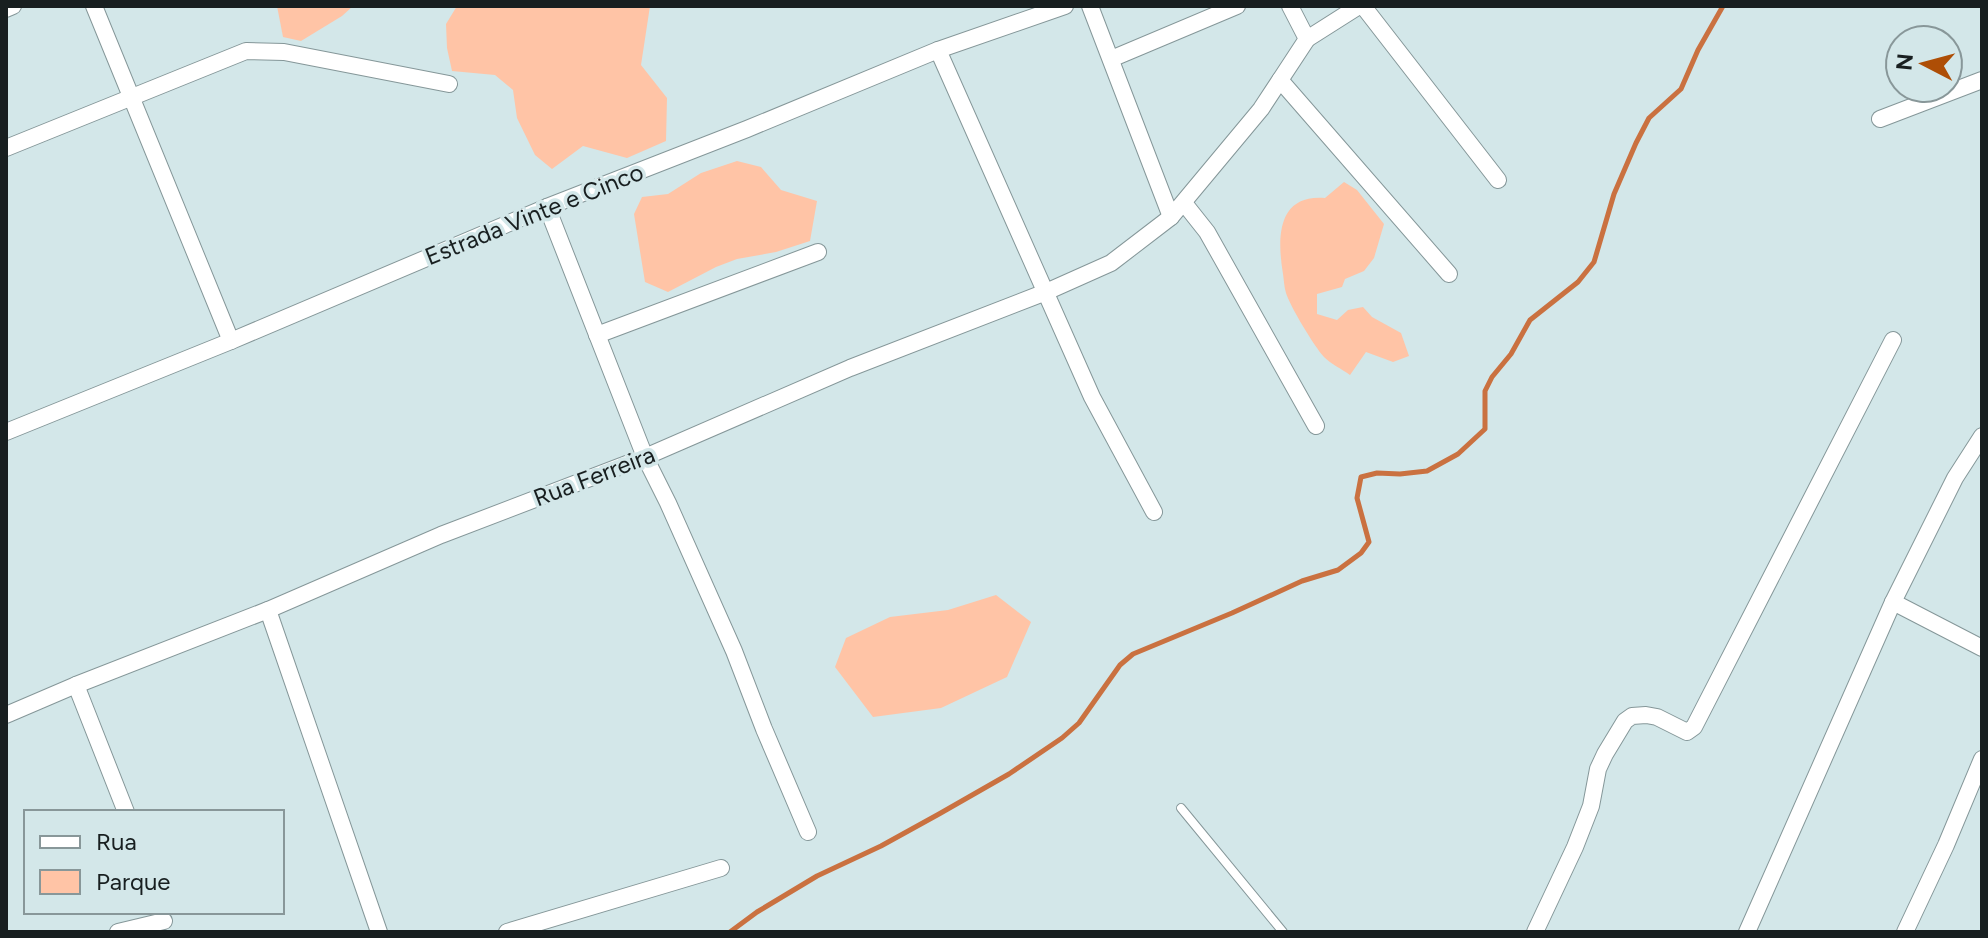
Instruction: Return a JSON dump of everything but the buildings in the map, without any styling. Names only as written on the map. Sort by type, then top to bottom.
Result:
[{"type":"street","points":[[6,9],[13,6]]},
{"type":"street","points":[[94,6],[231,341]]},
{"type":"street","name":"Estrada Vinte e Cinco","points":[[6,432],[547,207],[938,50],[1065,6]]},
{"type":"street","points":[[1090,6],[1171,217]]},
{"type":"street","points":[[1111,59],[1237,6]]},
{"type":"street","points":[[1290,6],[1307,39],[1361,6],[1498,180]]},
{"type":"street","name":"Rua Ferreira","points":[[6,715],[268,610],[441,535],[645,457],[850,368],[1046,292],[1111,263],[1171,217],[1184,203],[1261,109],[1307,39]]},
{"type":"street","points":[[938,50],[1092,397],[1154,512]]},
{"type":"street","points":[[6,148],[246,51],[284,52],[449,84]]},
{"type":"street","points":[[1280,80],[1449,274]]},
{"type":"street","points":[[1880,119],[1982,80]]},
{"type":"street","points":[[1184,203],[1207,232],[1316,426]]},
{"type":"street","points":[[547,207],[645,457],[734,651],[808,832]]},
{"type":"street","points":[[597,335],[818,252]]},
{"type":"street","points":[[1535,932],[1575,847],[1591,806],[1598,769],[1605,754],[1625,721],[1632,716],[1657,717],[1687,732],[1694,727],[1893,340]]},
{"type":"street","points":[[1747,932],[1893,602],[1955,478],[1982,436]]},
{"type":"street","points":[[1893,602],[1982,648]]},
{"type":"street","points":[[268,610],[379,932]]},
{"type":"street","points":[[76,685],[125,810]]},
{"type":"street","points":[[1905,932],[1982,759]]},
{"type":"street","points":[[507,932],[721,868]]},
{"type":"street","points":[[118,932],[165,922]]},
{"type":"lane","points":[[1181,808],[1283,932]]},
{"type":"green space","points":[[277,6],[353,6],[301,41],[283,37]]},
{"type":"green space","points":[[457,6],[650,6],[641,65],[667,98],[666,141],[627,158],[583,146],[552,169],[535,155],[517,118],[513,90],[495,75],[452,71],[446,24]]},
{"type":"green space","points":[[737,161],[761,167],[781,190],[817,201],[810,241],[776,252],[737,259],[668,292],[645,282],[634,214],[642,197],[668,194],[701,173]]},
{"type":"green space","points":[[1344,182],[1357,190],[1384,224],[1374,258],[1364,271],[1345,279],[1342,287],[1317,294],[1317,314],[1337,320],[1348,310],[1363,307],[1372,317],[1401,333],[1409,356],[1393,362],[1366,352],[1350,375],[1324,357],[1297,316],[1285,291],[1280,246],[1284,221],[1297,203],[1325,198]]},
{"type":"green space","points":[[996,595],[1031,622],[1007,677],[941,708],[873,717],[835,667],[846,638],[890,617],[948,610]]},
{"type":"waterway","points":[[730,932],[817,876],[939,814],[1009,774],[1062,738],[1079,723],[1120,665],[1133,654],[1302,581],[1338,570],[1361,553],[1369,542],[1357,498],[1361,477],[1377,473],[1427,471],[1458,454],[1485,429],[1485,391],[1492,377],[1511,354],[1530,320],[1578,282],[1594,262],[1614,194],[1636,143],[1649,118],[1681,89],[1698,50],[1723,6]]}]
